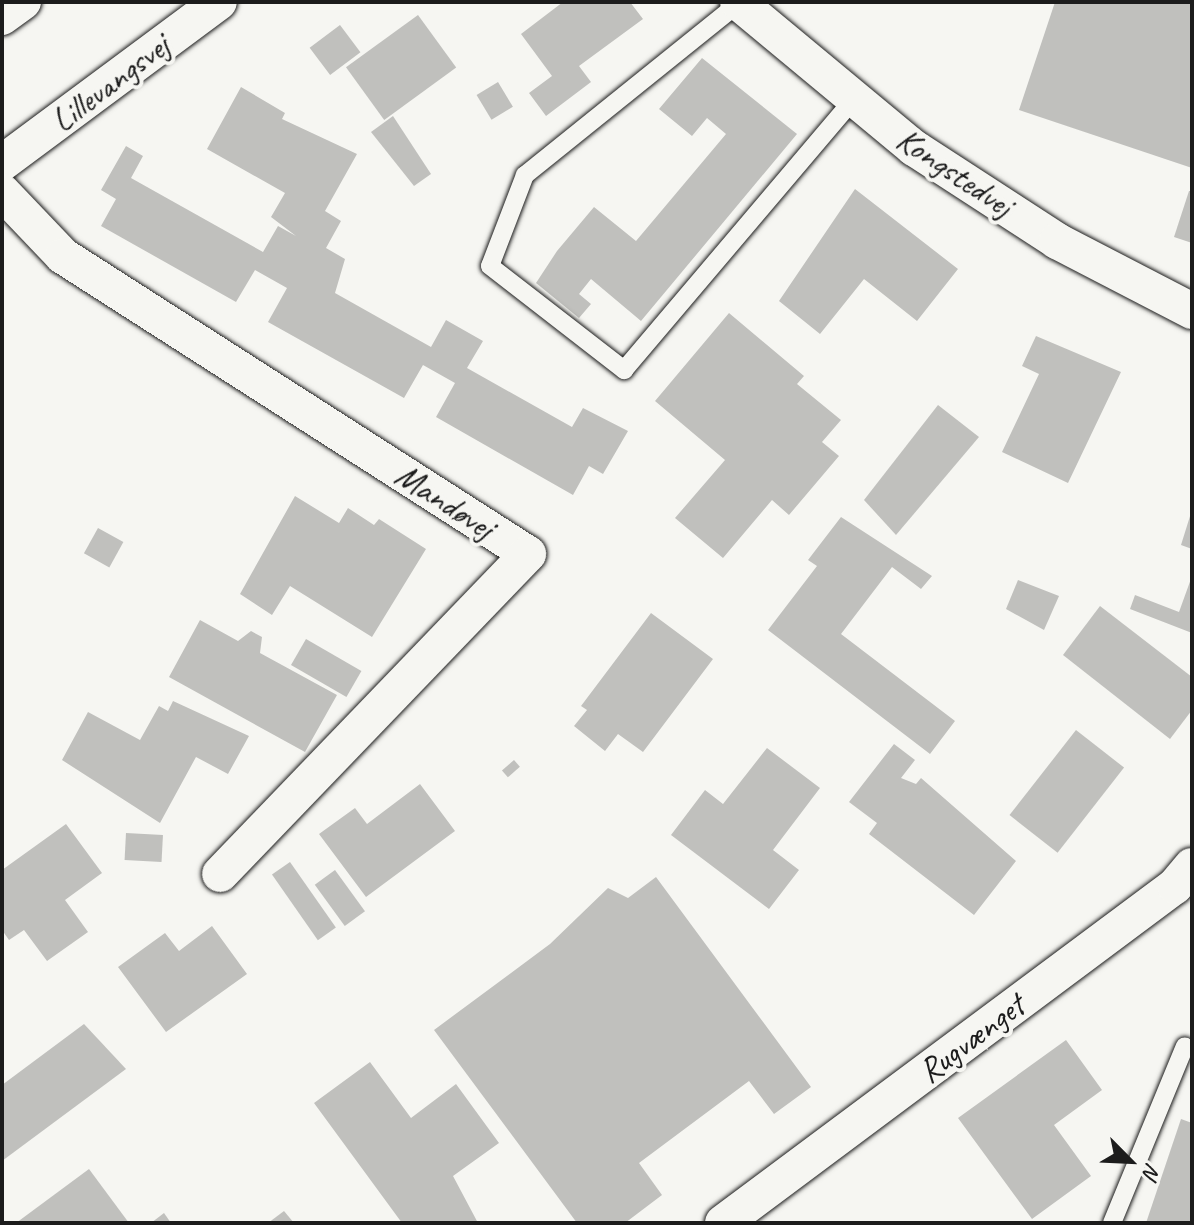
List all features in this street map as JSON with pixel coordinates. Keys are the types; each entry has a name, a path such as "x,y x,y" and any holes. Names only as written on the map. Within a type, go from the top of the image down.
{"street":[{"path":"2,17 23,2"},
{"name":"Lillevangsvej","path":"2,163 219,2"},
{"name":"Kongstedvej","path":"739,3 914,148 1057,241 1192,311"},
{"name":"Mandøvej","path":"2,192 63,256 528,554 220,874"},
{"name":"Rugvænget","path":"743,1217 1192,866"}],"lane":[{"path":"739,3 525,175 490,266 624,370 854,99"},
{"path":"1112,1223 1185,1046"}],"building":[{"path":"563,2 630,2 643,19 579,66 591,82 546,116 529,93 552,76 521,34"},
{"path":"1055,2 1192,2 1192,168 1019,110"},
{"path":"418,15 456,68 384,120 346,67"},
{"path":"340,25 360,52 330,75 310,48"},
{"path":"702,58 797,134 641,321 591,279 579,294 591,304 579,318 536,283 557,251 594,207 636,241 726,134 707,118 692,136 659,109"},
{"path":"498,82 513,107 492,120 477,95"},
{"path":"241,87 285,113 282,119 357,154 325,211 341,221 326,248 345,259 335,293 431,347 446,320 483,341 467,368 572,427 583,408 628,431 603,474 589,466 573,495 436,417 455,383 423,365 404,398 268,322 287,288 255,270 236,302 101,226 116,199 101,190 126,146 143,156 131,178 263,252 278,226 296,236 271,217 285,193 207,149"},
{"path":"393,116 431,174 414,186 371,132"},
{"path":"855,189 958,269 917,321 864,279 820,334 779,301"},
{"path":"1189,191 1192,191 1192,243 1174,237"},
{"path":"729,313 804,376 797,384 841,420 822,442 839,456 789,515 772,500 723,558 675,518 725,460 655,401"},
{"path":"1036,336 1121,372 1068,483 1002,452 1039,374 1022,366"},
{"path":"938,405 979,437 896,535 864,500"},
{"path":"295,496 339,523 348,508 374,525 379,519 426,549 372,637 290,586 272,615 240,594"},
{"path":"1192,513 1192,549 1181,545"},
{"path":"841,517 932,576 921,589 892,567 841,634 955,721 930,754 768,630 817,566 808,560"},
{"path":"98,528 123,542 109,567 84,553"},
{"path":"1192,576 1192,633 1130,609 1135,595 1179,612"},
{"path":"1018,580 1059,596 1044,630 1006,609"},
{"path":"1100,606 1192,677 1192,710 1170,739 1063,655"},
{"path":"651,613 713,659 643,752 618,734 605,751 574,726 587,710 581,706"},
{"path":"200,620 238,641 251,631 262,637 260,653 337,695 305,752 169,677"},
{"path":"306,639 361,671 346,697 291,665"},
{"path":"173,701 249,736 228,774 196,757 160,823 62,760 88,712 140,740 159,706 168,711"},
{"path":"1076,730 1124,768 1058,853 1010,815"},
{"path":"894,744 915,760 901,778 916,784 921,778 1016,861 974,915 869,834 877,823 849,802"},
{"path":"767,748 820,788 773,850 799,870 769,909 671,835 705,790 723,804"},
{"path":"514,760 520,767 508,777 502,770"},
{"path":"420,784 455,831 366,897 319,834 355,808 367,824"},
{"path":"66,824 102,873 65,900 88,932 47,961 24,930 9,940 2,930 2,870"},
{"path":"126,833 163,835 162,862 125,860"},
{"path":"290,862 336,928 318,940 272,875"},
{"path":"335,870 365,911 345,926 315,885"},
{"path":"656,877 811,1087 774,1114 749,1081 639,1163 662,1195 625,1223 577,1223 434,1030 550,944 608,888 628,898"},
{"path":"212,926 247,974 166,1032 118,967 165,933 179,951"},
{"path":"84,1024 126,1069 2,1161 2,1085"},
{"path":"1066,1040 1102,1090 1054,1125 1091,1176 1032,1219 958,1118"},
{"path":"370,1062 411,1118 456,1084 499,1143 453,1176 478,1223 402,1223 314,1103"},
{"path":"1181,1119 1192,1123 1192,1223 1146,1223"},
{"path":"89,1169 129,1223 16,1223"},
{"path":"284,1211 294,1223 268,1223"},
{"path":"164,1213 171,1223 151,1223"}]}
